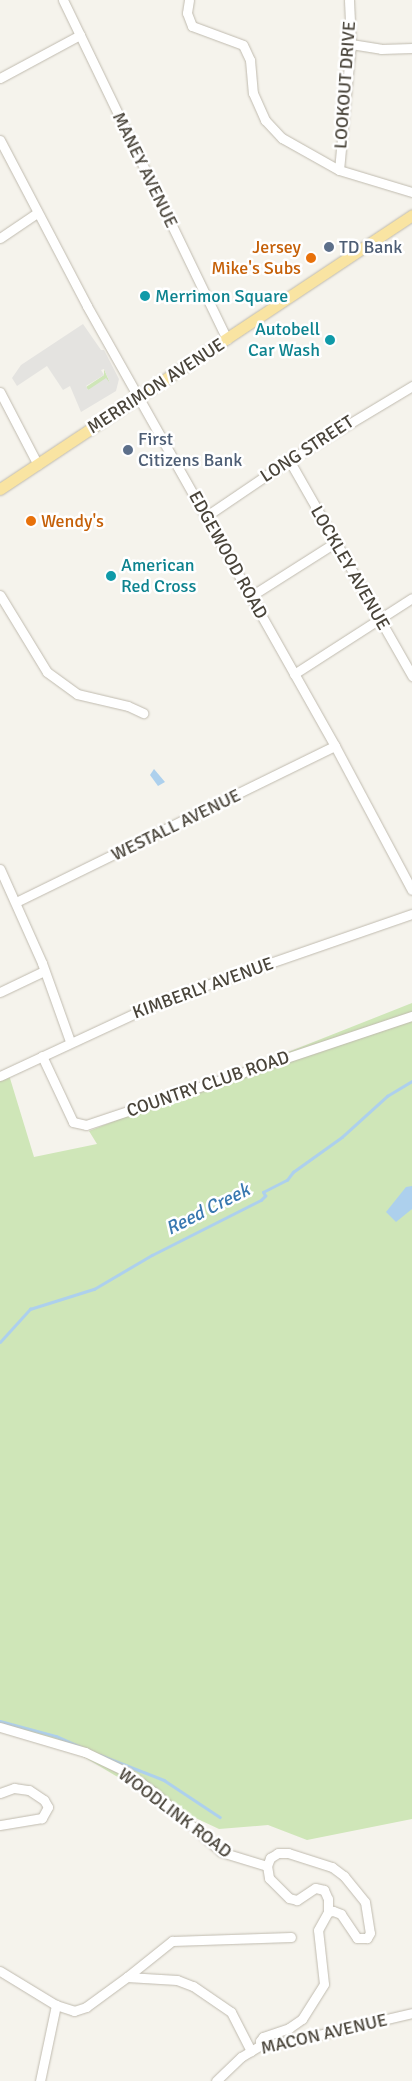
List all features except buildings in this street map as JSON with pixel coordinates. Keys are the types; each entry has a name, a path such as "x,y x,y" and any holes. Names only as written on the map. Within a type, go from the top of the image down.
{"main road":[{"name":"MERRIMON AVENUE","path":"0,489 412,215"}],"street":[{"name":"MANEY AVENUE","path":"63,0 227,339"},
{"path":"189,0 187,13 192,26 243,45 250,60 253,93 265,120 282,138 339,170 412,192"},
{"name":"LOOKOUT DRIVE","path":"339,170 350,44 349,0"},
{"path":"0,78 80,35"},
{"path":"350,44 381,49 412,48"},
{"name":"EDGEWOOD ROAD","path":"0,140 37,213 205,517 335,746 412,890"},
{"path":"0,238 37,213"},
{"name":"LONG STREET","path":"205,517 289,460 412,386"},
{"path":"0,392 38,464"},
{"name":"LOCKLEY AVENUE","path":"289,460 412,676"},
{"path":"251,596 336,542"},
{"path":"0,595 47,672 77,694 128,706 143,713"},
{"path":"294,674 380,621 412,598"},
{"name":"WESTALL AVENUE","path":"16,902 335,746"},
{"path":"0,869 16,902 70,1041"},
{"name":"KIMBERLY AVENUE","path":"0,1076 70,1041 166,999 412,914"},
{"path":"0,992 44,971"},
{"name":"COUNTRY CLUB ROAD","path":"42,1056 73,1122 86,1125 412,1016"},
{"name":"WOODLINK ROAD","path":"0,1727 78,1749 127,1772 222,1852 267,1866"},
{"path":"0,1793 14,1788 29,1790 44,1800 48,1807 42,1818 0,1825"},
{"path":"261,2045 260,2041 264,2037 289,2028 302,2019 324,1984 318,1930 328,1912 328,1899 324,1890 315,1888 297,1900 289,1898 269,1878 267,1866 270,1858 278,1853 332,1867 344,1876 365,1902 370,1933 367,1938 357,1938 342,1914 333,1910 328,1912"},
{"path":"0,1971 56,2005 74,2011 86,2007 172,1941 291,1937"},
{"path":"127,1977 177,1980 193,1986 231,2012 251,2051"},
{"path":"40,2081 56,2005"},
{"name":"MACON AVENUE","path":"216,2081 251,2051 261,2045 293,2042 412,2013"}],"green space":[{"path":"104,369 110,383 88,390 86,387 104,375"},
{"path":"412,1003 412,1819 307,1840 268,1825 219,1829 153,1798 79,1754 0,1723 0,1080 9,1075 34,1157 97,1144 89,1131"}],"shaded area":[{"path":"83,324 101,350 104,350 119,379 116,391 81,412 70,386 63,390 47,366 17,386 12,378 21,365","holes":["104,369 110,383 106,378 88,390 86,386 104,375 101,370"]}],"water":[{"path":"154,769 165,782 158,786 150,775"},
{"path":"412,1186 412,1209 396,1222 386,1212 406,1187"}],"waterway":[{"name":"Reed Creek","path":"0,1342 30,1309 94,1289 152,1255 261,1200 265,1196 263,1192 287,1180 293,1172 342,1137 387,1096 412,1081"},
{"path":"0,1721 56,1736 81,1747"},
{"path":"100,1755 164,1780 220,1817"}],"place":[{"name":"TD Bank","path":"329,247"},
{"name":"Jersey Mike's Subs","path":"311,258"},
{"name":"Merrimon Square","path":"145,296"},
{"name":"Autobell Car Wash","path":"330,340"},
{"name":"First Citizens Bank","path":"128,450"},
{"name":"Wendy's","path":"31,521"},
{"name":"American Red Cross","path":"111,576"}]}
